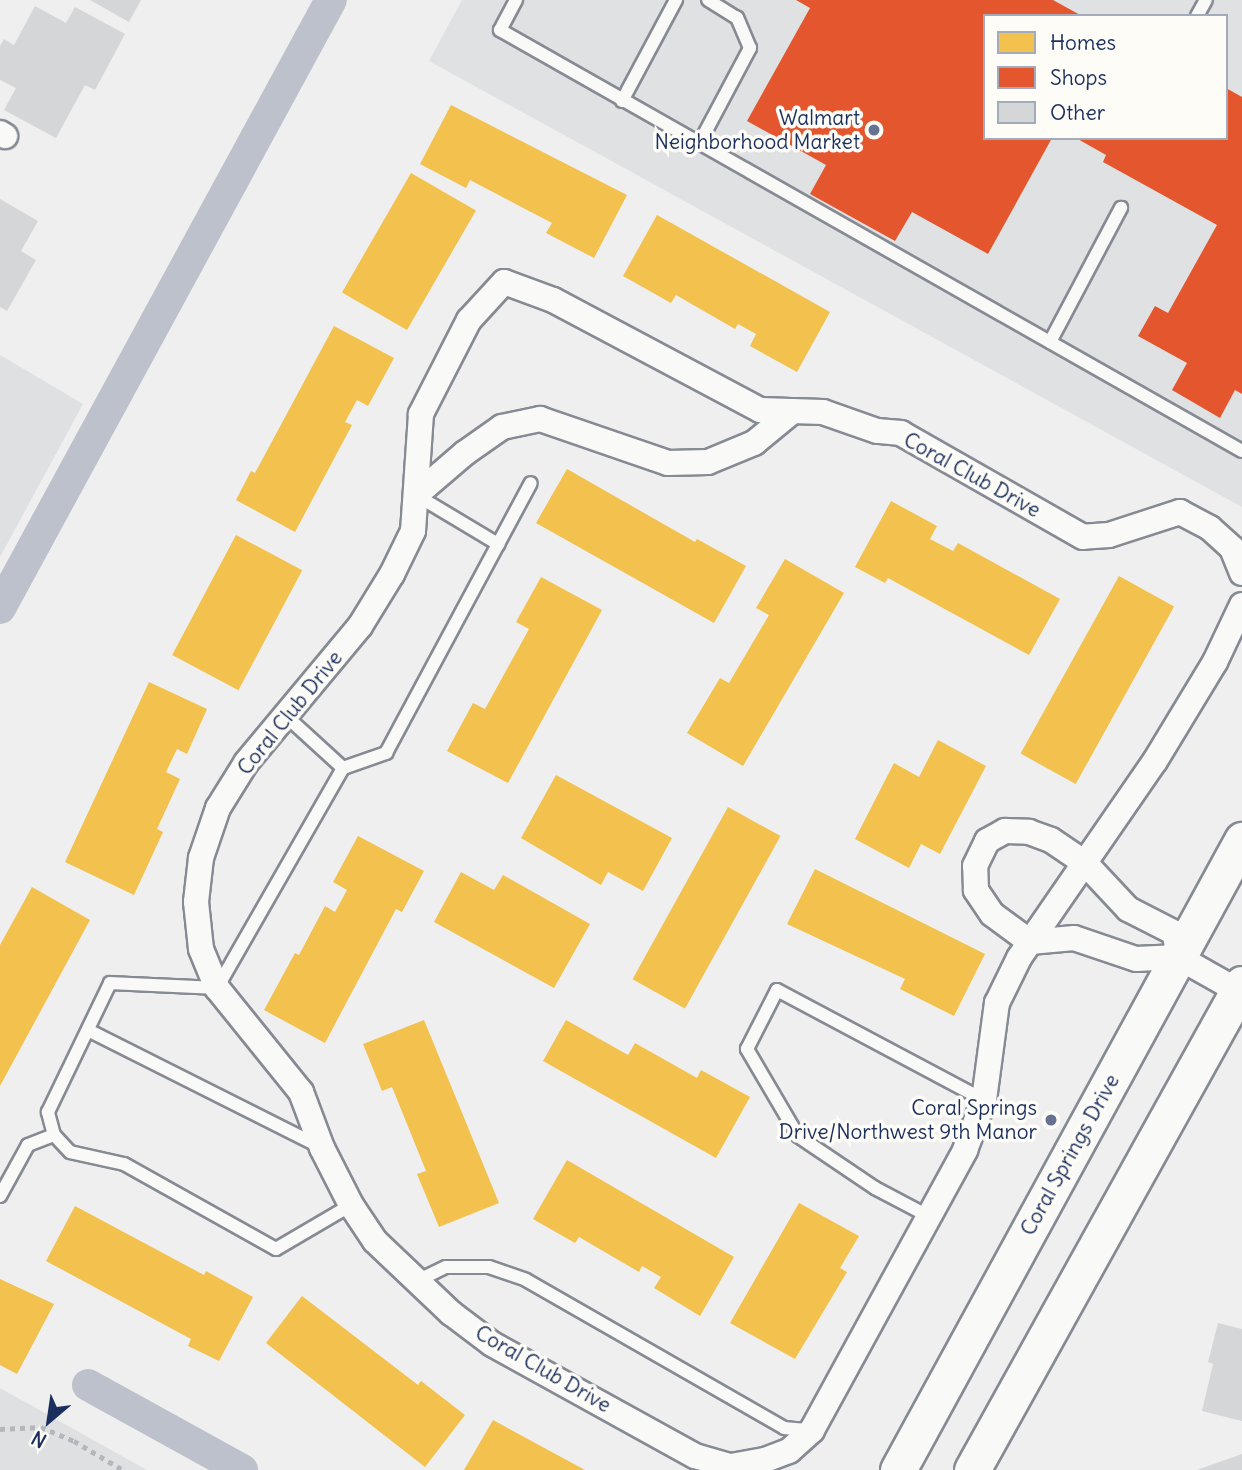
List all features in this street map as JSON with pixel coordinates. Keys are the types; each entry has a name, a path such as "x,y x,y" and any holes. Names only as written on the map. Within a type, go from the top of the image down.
{"main road":[{"name":"Coral Springs Drive","path":"898,1470 1242,840"},
{"path":"972,1470 1241,990"}],"street":[{"name":"Coral Club Drive","path":"1242,573 1232,548 1210,528 1180,512 1109,535 1083,537 901,433 877,431 823,412 760,410 553,300 504,282 469,320 421,414 413,531 392,574 360,626 246,763 218,808 201,858 196,902 201,949 217,988 301,1092 322,1148 351,1205 375,1241 452,1313 492,1344 695,1456 732,1466 765,1460 789,1451 812,1430 965,1150 984,1100 997,1003 1030,942 1155,761 1215,663 1242,605"},
{"path":"416,495 465,453 502,427 540,419 668,463 708,462 754,443 793,411"},
{"path":"1178,957 1175,933 1128,909 1086,863 1051,839 1029,832 1005,831 987,841 975,866 976,890 992,914 1030,942 1074,938 1136,959 1178,957 1241,990"}],"lane":[{"path":"516,0 500,30 1242,451"},
{"path":"622,101 676,0"},
{"path":"699,144 750,48 737,18 708,0"},
{"path":"1050,342 1121,208"},
{"path":"351,1205 276,1249 124,1164 70,1152 54,1135 48,1112 110,983 217,988 343,768 386,753 531,483"},
{"path":"416,495 498,544"},
{"path":"286,716 343,768"},
{"path":"930,1217 875,1188 798,1136 747,1049 777,990 984,1100"},
{"path":"88,1030 322,1148"},
{"path":"0,1196 28,1145 54,1135"},
{"path":"417,1281 446,1267 489,1267 526,1280 784,1427 812,1430"}],"path":[{"path":"0,1429 41,1427 74,1441 123,1470"}],"shaded area":[{"path":"462,0 1242,0 1242,507 429,61"},
{"path":"0,355 83,404 0,557"},
{"path":"0,1388 147,1470 0,1470"}],"building: Homes":[{"path":"451,105 627,195 594,258 546,233 552,223 470,180 466,188 420,164"},
{"path":"411,173 476,211 407,330 342,293"},
{"path":"657,215 830,312 797,372 750,346 756,334 738,324 735,329 676,295 671,303 623,276"},
{"path":"334,326 394,358 368,406 357,400 345,422 352,425 295,532 236,500 251,471 255,473"},
{"path":"567,469 695,542 697,539 746,566 714,623 536,523"},
{"path":"891,501 937,526 930,539 953,551 958,543 1060,599 1029,655 888,578 885,583 855,567"},
{"path":"236,535 302,570 238,690 172,655"},
{"path":"785,559 844,593 743,766 687,733 720,678 729,683 769,615 756,608"},
{"path":"1119,576 1174,607 1076,784 1021,754"},
{"path":"541,577 602,610 508,783 447,751 473,703 485,709 529,629 516,622"},
{"path":"149,682 207,709 187,754 177,749 166,772 180,779 157,829 163,832 134,895 65,862"},
{"path":"938,740 986,766 940,854 921,844 909,868 855,839 894,763 919,777"},
{"path":"556,775 672,838 643,891 608,872 601,885 521,838"},
{"path":"728,807 780,836 685,1008 632,979"},
{"path":"358,836 424,871 402,912 396,909 325,1043 264,1010 295,953 299,955 325,906 335,912 347,890 333,882"},
{"path":"815,869 985,954 954,1016 900,989 905,979 787,924"},
{"path":"461,872 494,890 503,875 590,924 554,988 434,922"},
{"path":"32,887 90,920 0,1086 0,945"},
{"path":"424,1020 499,1203 439,1227 417,1174 426,1171 392,1087 382,1091 363,1044"},
{"path":"566,1020 628,1055 635,1043 697,1078 701,1070 750,1097 716,1158 543,1061"},
{"path":"567,1160 734,1257 700,1316 654,1288 661,1277 642,1266 639,1272 579,1237 575,1243 533,1219"},
{"path":"799,1203 859,1236 840,1268 847,1272 795,1359 730,1323"},
{"path":"75,1206 204,1275 206,1271 253,1297 219,1361 188,1346 191,1339 46,1261"},
{"path":"0,1279 54,1304 17,1374 0,1365"},
{"path":"302,1296 418,1385 421,1381 465,1415 425,1467 266,1343"},
{"path":"493,1420 585,1470 464,1470"}],"building: Shops":[{"name":"Walmart Neighborhood Market","path":"796,0 1053,0 1078,14 983,14 983,140 1051,140 988,254 912,212 895,241 810,194 826,165 747,121 810,8"},
{"path":"1228,89 1242,97 1242,394 1235,390 1220,418 1172,390 1187,363 1138,336 1155,306 1168,313 1217,225 1103,162 1106,155 1080,140 1228,140"}],"building: Other":[{"path":"90,0 141,0 129,22"},
{"path":"35,6 66,23 75,7 125,34 95,90 85,85 56,138 4,110 16,88 0,80 0,46 4,39 14,45"},
{"path":"0,199 38,221 21,251 36,260 7,311 0,307"},
{"path":"1218,1323 1242,1329 1242,1421 1202,1411 1213,1364 1208,1362"},
{"path":"1242,1454 1242,1470 1197,1470"}],"waterway":[{"path":"0,608 331,0"},
{"path":"88,1385 242,1470"}],"place":[{"name":"Walmart Neighborhood Market","path":"874,130"},
{"name":"Coral Springs Drive/Northwest 9th Manor","path":"1051,1120"}]}
